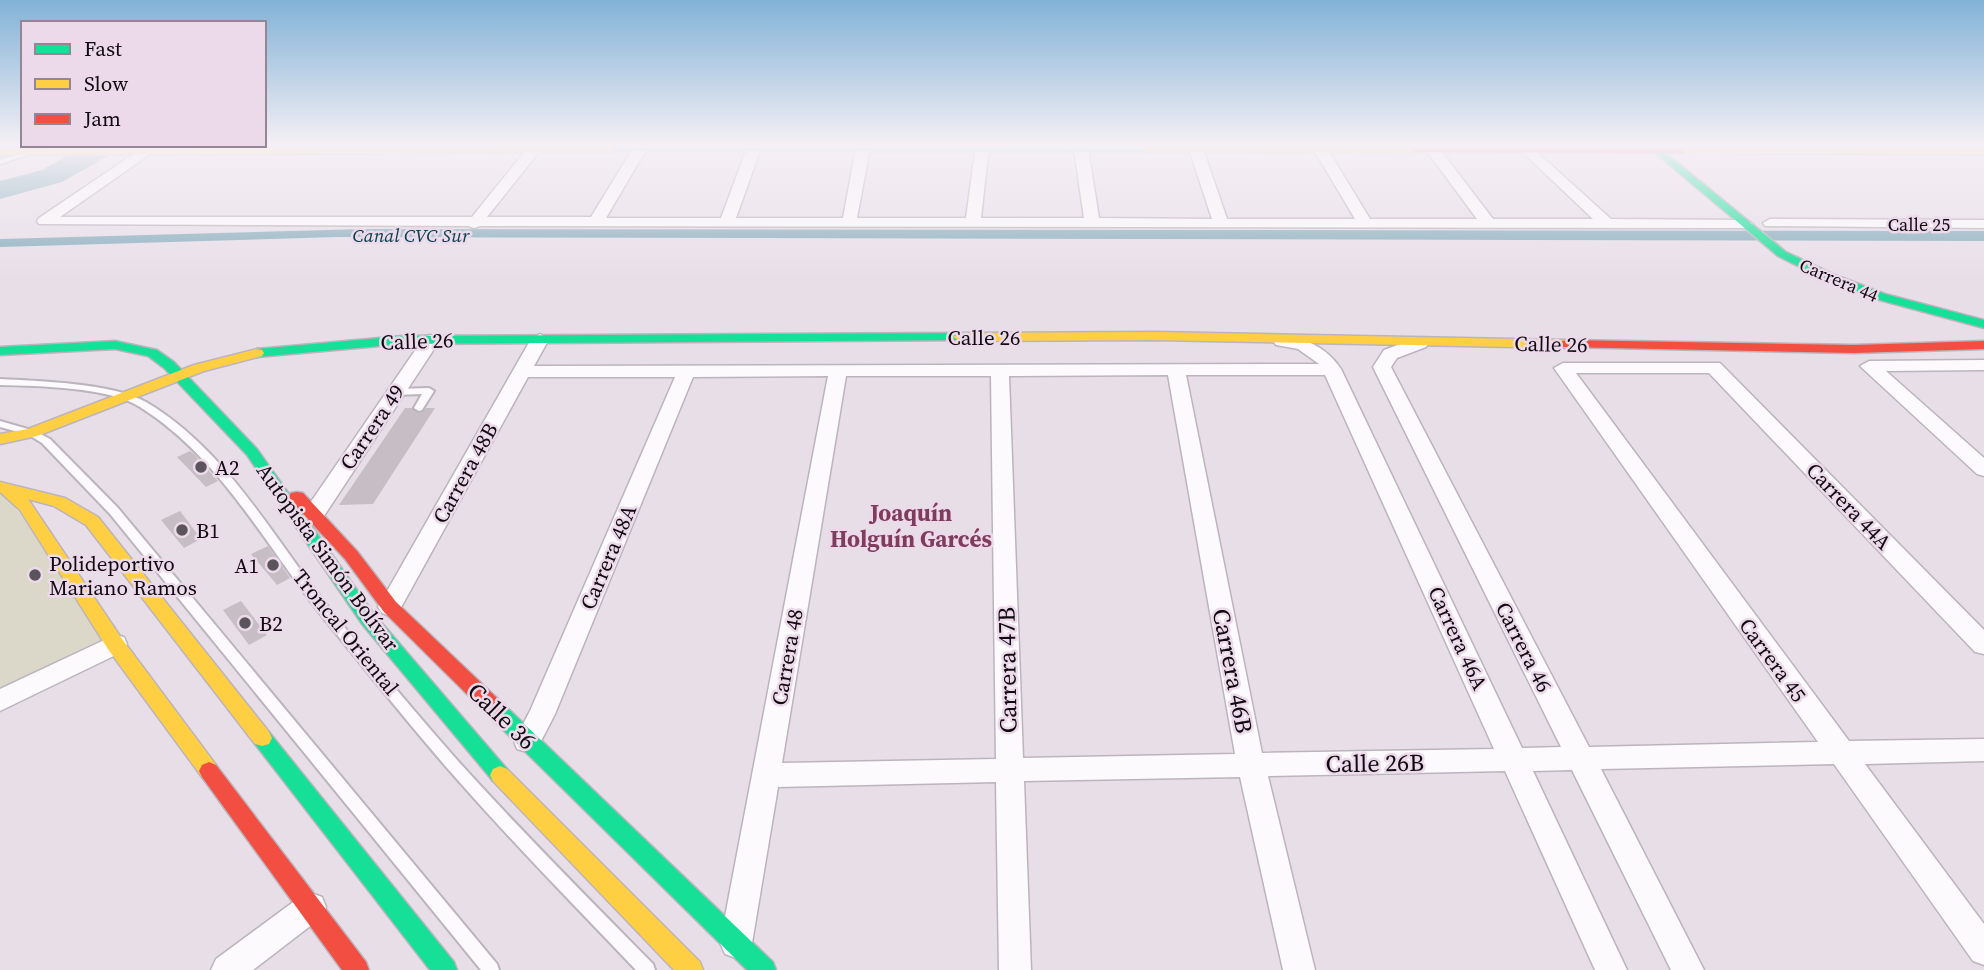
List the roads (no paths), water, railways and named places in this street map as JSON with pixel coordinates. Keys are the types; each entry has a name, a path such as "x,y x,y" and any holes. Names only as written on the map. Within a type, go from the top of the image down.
{"main road":[{"name":"Carrera 44","path":"1710,190 1782,254 1832,280 1899,304 1984,324"},
{"name":"Carrera 44","path":"1724,190 1810,254 1862,284 1939,315"},
{"name":"Calle 26","path":"0,439 32,433 179,376 247,354 298,348 431,340 1155,336 1854,349 1984,345"},
{"name":"Autopista Simón Bolívar","path":"0,351 115,345 135,348 160,358 252,452 368,619 475,747 691,970"},
{"path":"127,398 150,377 160,358"},
{"name":"Calle 36","path":"252,452 351,555 390,607 764,970"},
{"path":"3,488 26,506 116,644 357,970"},
{"path":"3,488 59,502 92,522 445,970"}],"street":[{"path":"87,190 44,221 1606,223 1748,226"},
{"path":"474,223 501,190"},
{"path":"595,223 615,190"},
{"path":"726,223 738,190"},
{"path":"849,223 853,190"},
{"path":"973,223 977,190"},
{"path":"1088,190 1092,223"},
{"path":"1210,190 1221,223"},
{"path":"1345,190 1365,223"},
{"path":"1463,190 1488,223"},
{"path":"1571,190 1606,223"},
{"name":"Calle 25","path":"1773,226 1984,224"},
{"name":"Carrera 48B","path":"390,607 540,339"},
{"name":"Carrera 49","path":"314,514 431,340"},
{"name":"Carrera 46A","path":"1273,340 1293,342 1311,348 1325,358 1332,369 1611,970"},
{"name":"Carrera 46","path":"1420,343 1391,355 1382,367 1688,970"},
{"path":"1984,365 1869,366 1984,469"},
{"name":"Calle 26","path":"1563,368 1714,367"},
{"name":"Carrera 44A","path":"1714,367 1984,645"},
{"name":"Carrera 45","path":"1563,368 1984,950"},
{"name":"Carrera 46B","path":"1176,369 1251,765 1299,970"},
{"name":"Calle 26","path":"522,372 1332,369"},
{"name":"Carrera 47B","path":"1000,370 1015,970"},
{"name":"Carrera 48","path":"736,943 838,371"},
{"name":"Carrera 48A","path":"527,741 542,714 686,372"},
{"path":"0,701 116,644"},
{"name":"Calle 26B","path":"766,775 1984,750"},
{"path":"226,970 311,907"}],"lane":[{"name":"Troncal Oriental","path":"0,382 64,387 127,398 140,402 188,438 228,477 324,610 471,785 647,970"},
{"path":"396,392 429,391 419,408"},
{"path":"0,424 32,433 46,441 114,511 491,970"}],"water":[{"name":"Canal CVC Sur","path":"364,229 1984,231 1984,241 337,237 0,247 0,239"}],"place":[{"name":"A2","path":"201,467"},
{"name":"B1","path":"182,530"},
{"name":"A1","path":"273,565"},
{"name":"Polideportivo Mariano Ramos","path":"35,575"},
{"name":"B2","path":"245,623"}],"district":[{"name":"Joaquín Holguín Garcés","path":"911,526"}]}
